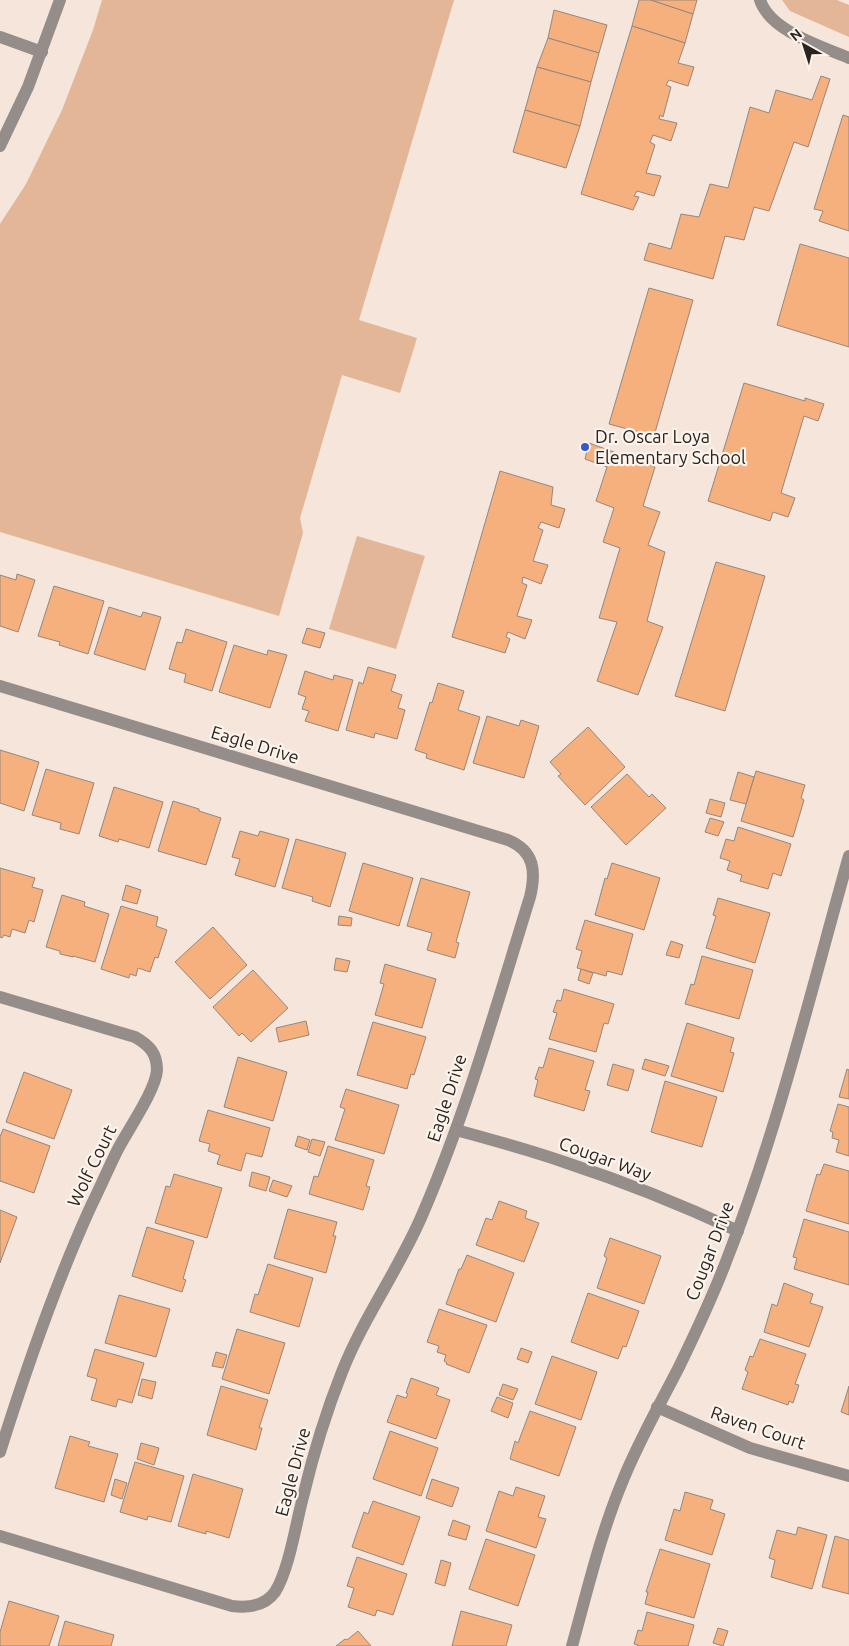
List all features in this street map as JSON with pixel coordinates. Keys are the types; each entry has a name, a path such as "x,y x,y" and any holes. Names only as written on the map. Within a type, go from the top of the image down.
{"street":[{"path":"0,146 19,108 42,52 60,0"},
{"path":"760,0 766,13 777,24 849,58"},
{"path":"0,37 42,52"},
{"name":"Eagle Drive","path":"0,686 499,837 521,847 530,861 534,874 456,1130 422,1216 358,1335 342,1372 306,1484 285,1572 274,1593 266,1601 245,1608 232,1606 0,1536"},
{"name":"Cougar Drive","path":"572,1646 621,1485 657,1407 700,1324 738,1231 782,1092 849,856"},
{"name":"Wolf Court","path":"0,997 135,1037 146,1043 152,1050 156,1060 157,1071 148,1094 95,1199 68,1262 17,1398 0,1452"},
{"name":"Cougar Way","path":"456,1130 565,1162 605,1176 738,1231"},
{"name":"Raven Court","path":"657,1407 750,1448 849,1476"}],"shaded area":[{"path":"102,0 454,0 359,320 417,338 400,393 342,375 300,518 303,533 279,616 0,532 0,224 26,184 62,110 93,30"},
{"path":"782,0 837,0 849,5 849,37 790,11"},
{"path":"357,536 425,556 396,649 329,629"}],"building":[{"path":"639,0 651,0 693,14 685,43 632,26"},
{"path":"651,0 697,0 693,14"},
{"path":"554,10 607,25 599,53 548,38"},
{"path":"632,26 685,43 678,63 694,67 688,86 669,80 666,85 671,87 663,117 660,115 659,119 677,123 671,141 653,135 650,142 655,145 646,173 661,176 654,196 637,191 634,196 639,197 633,210 581,194"},
{"path":"548,38 599,53 591,82 537,67"},
{"path":"537,67 591,82 580,126 525,110"},
{"path":"821,76 830,79 808,147 794,142 769,211 754,207 744,240 725,236 713,279 644,260 649,243 671,249 681,214 699,217 710,184 728,188 750,107 769,113 776,90 812,100"},
{"path":"525,110 580,126 566,168 513,152"},
{"path":"843,115 849,117 849,231 819,221 823,211 814,209"},
{"path":"800,244 849,258 849,347 777,325"},
{"path":"649,288 693,300 654,436 609,424"},
{"path":"744,383 805,401 805,398 824,404 818,421 804,416 781,493 795,498 788,517 773,512 770,521 708,501"},
{"path":"589,443 655,467 643,506 660,512 648,545 665,552 647,621 663,627 638,695 597,681 617,622 599,618 620,548 603,542 614,508 596,501 607,467 585,459"},
{"path":"500,471 553,487 551,505 565,509 559,528 541,522 538,528 543,530 533,561 548,565 541,584 523,577 522,583 527,585 517,616 532,620 525,639 508,632 506,637 510,639 505,653 452,637"},
{"path":"716,562 765,576 725,711 675,696"},
{"path":"17,574 35,580 18,632 0,626 0,575 16,580"},
{"path":"54,586 104,601 88,654 59,645 60,642 38,636"},
{"path":"109,607 141,617 143,612 161,617 145,670 94,654"},
{"path":"307,628 325,633 320,648 302,643"},
{"path":"186,629 227,642 212,691 184,682 186,674 169,669 177,642 182,643"},
{"path":"234,645 267,655 268,650 287,655 270,708 219,692"},
{"path":"368,667 396,675 391,691 402,695 398,708 405,710 397,739 375,733 374,738 346,730 359,682 363,684"},
{"path":"305,671 333,680 334,675 353,680 338,731 305,721 309,711 302,709 306,697 298,694"},
{"path":"438,683 464,691 458,710 480,717 464,770 426,758 427,754 415,750"},
{"path":"487,716 519,726 521,720 539,726 524,778 473,763"},
{"path":"588,727 625,767 585,805 558,776 561,774 550,762"},
{"path":"0,750 39,762 24,811 0,803"},
{"path":"46,769 94,783 79,834 60,829 61,823 32,815"},
{"path":"756,771 805,785 801,798 804,800 793,837 741,821"},
{"path":"738,772 754,777 746,804 730,800"},
{"path":"627,774 649,797 652,794 666,808 626,845 591,807"},
{"path":"114,787 163,802 149,848 119,839 118,842 99,836"},
{"path":"710,799 725,803 721,817 706,813"},
{"path":"173,801 221,818 206,865 158,851"},
{"path":"710,818 724,822 718,836 705,832"},
{"path":"738,827 791,844 781,876 773,873 768,889 740,881 742,875 727,870 730,861 720,858 726,839 734,841"},
{"path":"240,831 258,836 260,831 289,839 275,887 235,875 240,859 232,857"},
{"path":"296,839 346,853 330,907 312,901 313,897 282,888"},
{"path":"363,863 413,878 399,926 349,911"},
{"path":"612,863 660,878 644,930 595,915 605,878 607,879"},
{"path":"0,868 35,878 32,887 43,890 34,922 29,920 25,933 12,929 10,937 4,935 2,938 0,937"},
{"path":"421,878 470,892 456,942 459,943 455,958 427,950 432,933 407,926"},
{"path":"126,885 141,890 137,904 122,900"},
{"path":"62,895 85,902 84,906 109,914 95,962 60,954 60,951 46,947"},
{"path":"718,898 770,913 755,963 706,948 716,916 713,915"},
{"path":"121,906 158,917 156,926 167,930 158,958 155,957 150,972 138,968 136,976 130,974 129,978 101,969"},
{"path":"339,916 352,918 351,926 338,925"},
{"path":"585,920 633,934 622,975 607,971 606,976 577,968 582,951 576,949"},
{"path":"213,927 247,965 210,999 175,962"},
{"path":"671,941 683,945 679,958 666,955"},
{"path":"702,956 753,970 739,1019 685,1004 691,984 694,985"},
{"path":"336,958 350,961 347,972 334,970"},
{"path":"385,964 436,979 422,1028 375,1015 384,984 380,983"},
{"path":"581,969 593,973 589,984 578,980"},
{"path":"253,970 288,1008 251,1042 242,1033 239,1036 213,1007"},
{"path":"564,989 614,1004 608,1024 604,1023 596,1052 549,1039 557,1013 553,1012 557,1000 561,1001"},
{"path":"306,1021 309,1035 279,1042 276,1028"},
{"path":"373,1022 426,1037 414,1075 411,1074 407,1089 357,1075"},
{"path":"687,1023 734,1038 730,1052 734,1053 723,1092 671,1076"},
{"path":"549,1048 594,1061 585,1090 590,1091 584,1111 534,1096 538,1080 535,1079 539,1067 543,1068"},
{"path":"238,1057 287,1072 273,1121 224,1107"},
{"path":"645,1059 669,1066 665,1076 642,1069"},
{"path":"613,1064 634,1070 628,1091 607,1085"},
{"path":"847,1069 849,1070 849,1099 839,1097"},
{"path":"24,1072 72,1090 54,1139 6,1122"},
{"path":"665,1081 717,1097 702,1147 651,1132"},
{"path":"346,1089 399,1105 384,1154 335,1140 345,1109 340,1107"},
{"path":"838,1104 849,1107 849,1156 836,1152 839,1140 832,1138 833,1132 830,1131"},
{"path":"208,1110 270,1128 262,1157 246,1153 241,1171 217,1164 220,1155 208,1151 210,1144 199,1141"},
{"path":"3,1129 50,1146 34,1193 0,1181 0,1137"},
{"path":"298,1136 310,1140 307,1150 295,1146"},
{"path":"312,1139 325,1142 320,1156 308,1152"},
{"path":"328,1146 374,1160 366,1186 370,1187 363,1210 309,1194 314,1176 318,1177"},
{"path":"824,1164 849,1171 849,1224 806,1211 817,1174 820,1175"},
{"path":"252,1172 270,1177 266,1191 249,1186"},
{"path":"174,1174 222,1188 207,1238 155,1223 166,1186 170,1187"},
{"path":"273,1180 292,1186 287,1197 269,1191"},
{"path":"499,1201 527,1211 525,1218 539,1223 524,1262 476,1245 486,1218 492,1220"},
{"path":"288,1209 337,1222 333,1236 336,1236 326,1273 274,1258"},
{"path":"0,1210 17,1217 0,1263"},
{"path":"804,1219 849,1232 849,1285 794,1269 797,1258 793,1257"},
{"path":"147,1227 194,1241 183,1279 186,1280 182,1292 132,1276"},
{"path":"610,1238 661,1256 644,1304 597,1288 607,1258 604,1256"},
{"path":"467,1255 514,1273 496,1322 446,1304 459,1269 461,1269"},
{"path":"268,1264 313,1278 299,1327 250,1312 255,1294 258,1295"},
{"path":"784,1283 813,1294 810,1303 823,1307 809,1347 764,1332 772,1304 777,1306"},
{"path":"588,1293 639,1311 626,1347 623,1346 618,1359 571,1342"},
{"path":"119,1295 170,1309 156,1357 105,1343"},
{"path":"439,1309 487,1325 469,1373 446,1364 444,1361 446,1355 437,1352 439,1346 427,1342"},
{"path":"237,1329 285,1343 269,1394 222,1379"},
{"path":"760,1339 806,1354 795,1384 799,1385 793,1403 789,1401 788,1405 742,1389 748,1372 745,1370 750,1356 753,1357"},
{"path":"521,1348 532,1352 528,1363 517,1359"},
{"path":"95,1349 144,1363 132,1403 118,1399 116,1407 91,1400 97,1379 87,1376"},
{"path":"216,1352 227,1355 223,1368 212,1366"},
{"path":"552,1356 597,1372 581,1420 535,1404"},
{"path":"411,1378 439,1388 436,1395 450,1400 436,1439 387,1422 397,1395 406,1398"},
{"path":"142,1379 156,1382 152,1399 138,1395"},
{"path":"503,1384 518,1389 513,1400 499,1395"},
{"path":"221,1386 268,1400 259,1428 262,1428 256,1450 207,1435"},
{"path":"849,1386 849,1415 841,1412"},
{"path":"497,1397 513,1403 508,1418 491,1411"},
{"path":"530,1411 576,1427 559,1476 510,1459 515,1441 518,1443"},
{"path":"390,1431 438,1448 421,1496 373,1479"},
{"path":"70,1436 90,1442 88,1446 118,1454 104,1502 55,1488"},
{"path":"141,1443 159,1448 154,1465 137,1459"},
{"path":"135,1462 184,1476 171,1522 148,1516 147,1520 120,1512"},
{"path":"193,1474 243,1489 229,1538 206,1531 206,1534 178,1526"},
{"path":"115,1479 127,1483 122,1499 111,1495"},
{"path":"432,1479 459,1488 452,1507 426,1498"},
{"path":"516,1487 545,1496 538,1517 546,1519 536,1548 486,1531 499,1491 513,1496"},
{"path":"685,1492 713,1500 710,1509 725,1514 712,1555 665,1540 674,1509 680,1511"},
{"path":"373,1501 420,1517 403,1565 352,1547 364,1512 368,1514"},
{"path":"453,1520 470,1526 466,1540 448,1535"},
{"path":"798,1527 827,1535 812,1589 771,1577 775,1560 769,1558 777,1530 796,1535"},
{"path":"835,1536 849,1540 849,1594 822,1587"},
{"path":"486,1539 535,1555 518,1606 469,1589"},
{"path":"660,1549 710,1564 694,1618 645,1604 648,1592 646,1592"},
{"path":"357,1557 407,1574 393,1615 377,1610 375,1616 348,1607 354,1588 347,1586"},
{"path":"441,1560 451,1563 445,1586 435,1583"},
{"path":"9,1601 59,1616 49,1646 0,1646 0,1632"},
{"path":"461,1611 512,1625 506,1646 452,1646"},
{"path":"647,1612 694,1625 688,1646 637,1646 634,1644 638,1630 642,1631"},
{"path":"65,1621 114,1635 111,1646 58,1646"},
{"path":"718,1628 728,1631 723,1646 713,1643"},
{"path":"358,1631 371,1646 336,1646 345,1639 347,1640"}],"place":[{"name":"Dr. Oscar Loya Elementary School","path":"585,447"}]}
